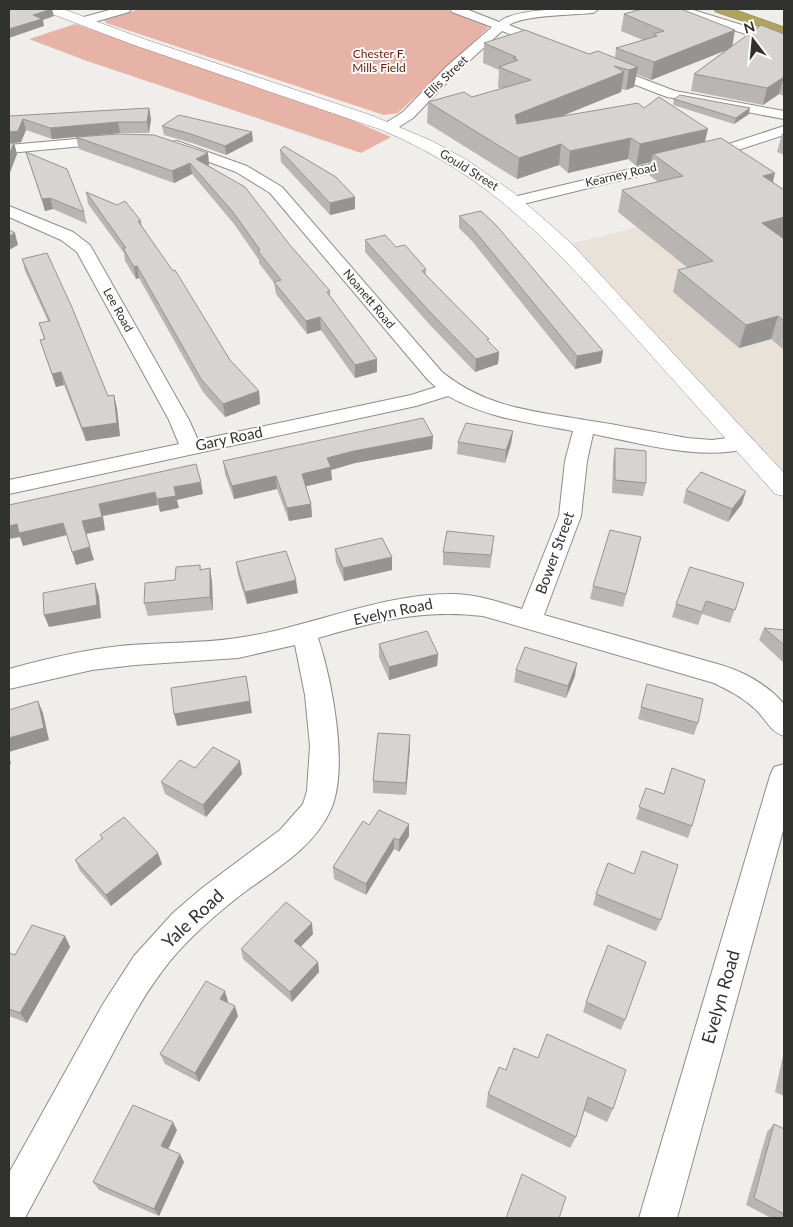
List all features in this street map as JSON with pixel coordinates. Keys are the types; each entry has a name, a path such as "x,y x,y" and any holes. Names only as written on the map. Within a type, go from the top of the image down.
{"highway":[{"path":"721,9 784,31"},
{"path":"741,9 784,22"}],"main road":[{"name":"Gould Street","path":"52,9 150,46 390,126 452,158 515,201 575,258 784,488"}],"street":[{"path":"84,21 125,9"},
{"path":"456,9 562,51"},
{"name":"Ellis Street","path":"390,126 408,115 451,70 500,26 519,12 593,9"},
{"path":"679,9 784,42"},
{"path":"588,61 672,94 784,115"},
{"name":"Kearney Road","path":"515,201 703,157 784,130"},
{"path":"9,150 125,139"},
{"name":"Noanett Road","path":"157,140 179,146 246,171 276,190 421,360 449,389 466,398 493,408 701,446 723,446 743,442"},
{"name":"Lee Road","path":"9,211 67,236 84,249 179,420 191,448"},
{"name":"Gary Road","path":"9,487 416,400 449,389"},
{"name":"Bower Street","path":"530,620 570,516 577,452 585,426"},
{"name":"Evelyn Road","path":"9,679 100,658 230,649 304,633 398,608 433,603 470,604 722,674 756,695 775,712 784,725"},
{"name":"Yale Road","path":"9,1210 113,1018 140,976 169,938 210,900 291,839 301,830 318,806 322,791 324,761 316,672 304,633"},
{"name":"Evelyn Road","path":"658,1218 784,776"}],"shaded area":[{"path":"784,191 784,476 570,244"}],"green space":[{"name":"Chester F. Mills Field","path":"140,9 445,9 486,25 488,28 398,113 384,115 106,23 104,20"},
{"path":"75,24 340,115 391,137 361,153 84,60 29,39"}],"building":[{"path":"9,9 52,9 33,15 42,19 9,29"},
{"path":"642,9 681,9 735,30 654,62 616,48 657,36 653,34 664,31 624,14"},
{"path":"761,25 784,34 784,77 767,88 694,74"},
{"path":"525,30 589,54 598,51 638,67 629,70 614,66 624,72 515,115 517,124 638,103 644,108 659,97 708,129 640,144 631,138 570,151 561,144 519,158 428,102 464,92 472,97 531,80 499,67 518,60 513,58 516,57 484,43"},
{"path":"680,95 750,108 736,118 674,99"},
{"path":"149,108 147,122 118,122 50,128 23,119 18,131 9,132 9,116"},
{"path":"179,115 252,132 225,146 162,126"},
{"path":"118,134 154,135 208,153 196,159 245,187 289,244 330,291 327,292 377,359 355,365 320,317 306,321 274,282 281,280 258,251 260,250 233,212 190,163 172,171 76,137"},
{"path":"721,138 775,173 763,176 784,190 784,217 762,223 784,239 784,321 778,316 746,325 678,270 713,261 622,190 683,176 653,154"},
{"path":"9,143 14,143 9,155"},
{"path":"284,146 336,177 355,197 330,203 280,150"},
{"path":"26,152 67,169 84,212 50,198 42,199"},
{"path":"86,192 117,205 125,201 141,221 138,221 173,271 175,270 230,360 259,391 223,404 201,379 137,266 134,267 123,248 126,248"},
{"path":"481,211 496,225 603,351 577,356 473,229 459,216"},
{"path":"9,230 15,233 9,236"},
{"path":"385,235 396,247 405,245 426,269 422,271 489,339 487,340 499,352 476,359 430,312 365,240"},
{"path":"47,253 71,305 108,396 114,395 117,423 82,428 61,372 52,374 40,340 45,339 39,323 50,321 22,259"},
{"path":"423,418 433,436 327,458 331,467 302,474 311,504 287,508 276,476 232,486 223,461"},
{"path":"466,423 513,431 506,450 458,442"},
{"path":"615,448 646,451 646,483 615,480"},
{"path":"196,464 201,482 174,487 176,496 157,499 155,492 99,504 102,517 82,521 90,547 72,552 63,523 19,533 17,524 9,526 9,505"},
{"path":"701,472 746,491 732,509 686,490"},
{"path":"610,530 641,537 626,594 593,586"},
{"path":"447,531 494,536 491,555 443,552"},
{"path":"382,538 392,557 343,568 335,549"},
{"path":"286,551 296,580 245,592 236,562"},
{"path":"200,565 200,570 210,568 210,597 144,603 145,583 175,580 176,567"},
{"path":"690,567 744,583 735,610 706,601 702,612 676,604"},
{"path":"95,583 97,605 44,615 43,593"},
{"path":"764,628 784,630 784,645"},
{"path":"427,631 438,654 389,667 379,644"},
{"path":"525,647 577,663 568,686 516,670"},
{"path":"246,676 250,701 174,714 171,688"},
{"path":"647,684 703,699 698,723 641,707"},
{"path":"38,701 44,728 9,738 9,710"},
{"path":"378,733 410,735 406,783 373,781"},
{"path":"213,747 240,761 203,805 161,782 180,760 195,768"},
{"path":"672,768 705,780 692,826 639,807 646,788 664,794"},
{"path":"379,810 409,824 399,840 394,838 366,884 333,867 363,821 369,825"},
{"path":"124,817 158,853 106,895 75,860 103,838 100,835"},
{"path":"642,851 678,865 661,920 596,894 608,863 634,874"},
{"path":"286,902 312,923 294,941 318,962 290,992 241,949"},
{"path":"32,925 65,936 20,1013 9,1009 9,953 15,955"},
{"path":"608,945 646,962 625,1020 586,1002"},
{"path":"206,981 225,991 220,999 235,1006 195,1073 160,1054"},
{"path":"547,1034 626,1070 613,1109 588,1097 576,1137 488,1094 499,1067 506,1070 514,1048 538,1058"},
{"path":"133,1105 173,1122 161,1146 180,1154 154,1209 93,1182"},
{"path":"774,1124 784,1129 784,1214 754,1198"},
{"path":"522,1174 566,1197 559,1218 506,1218"}]}
